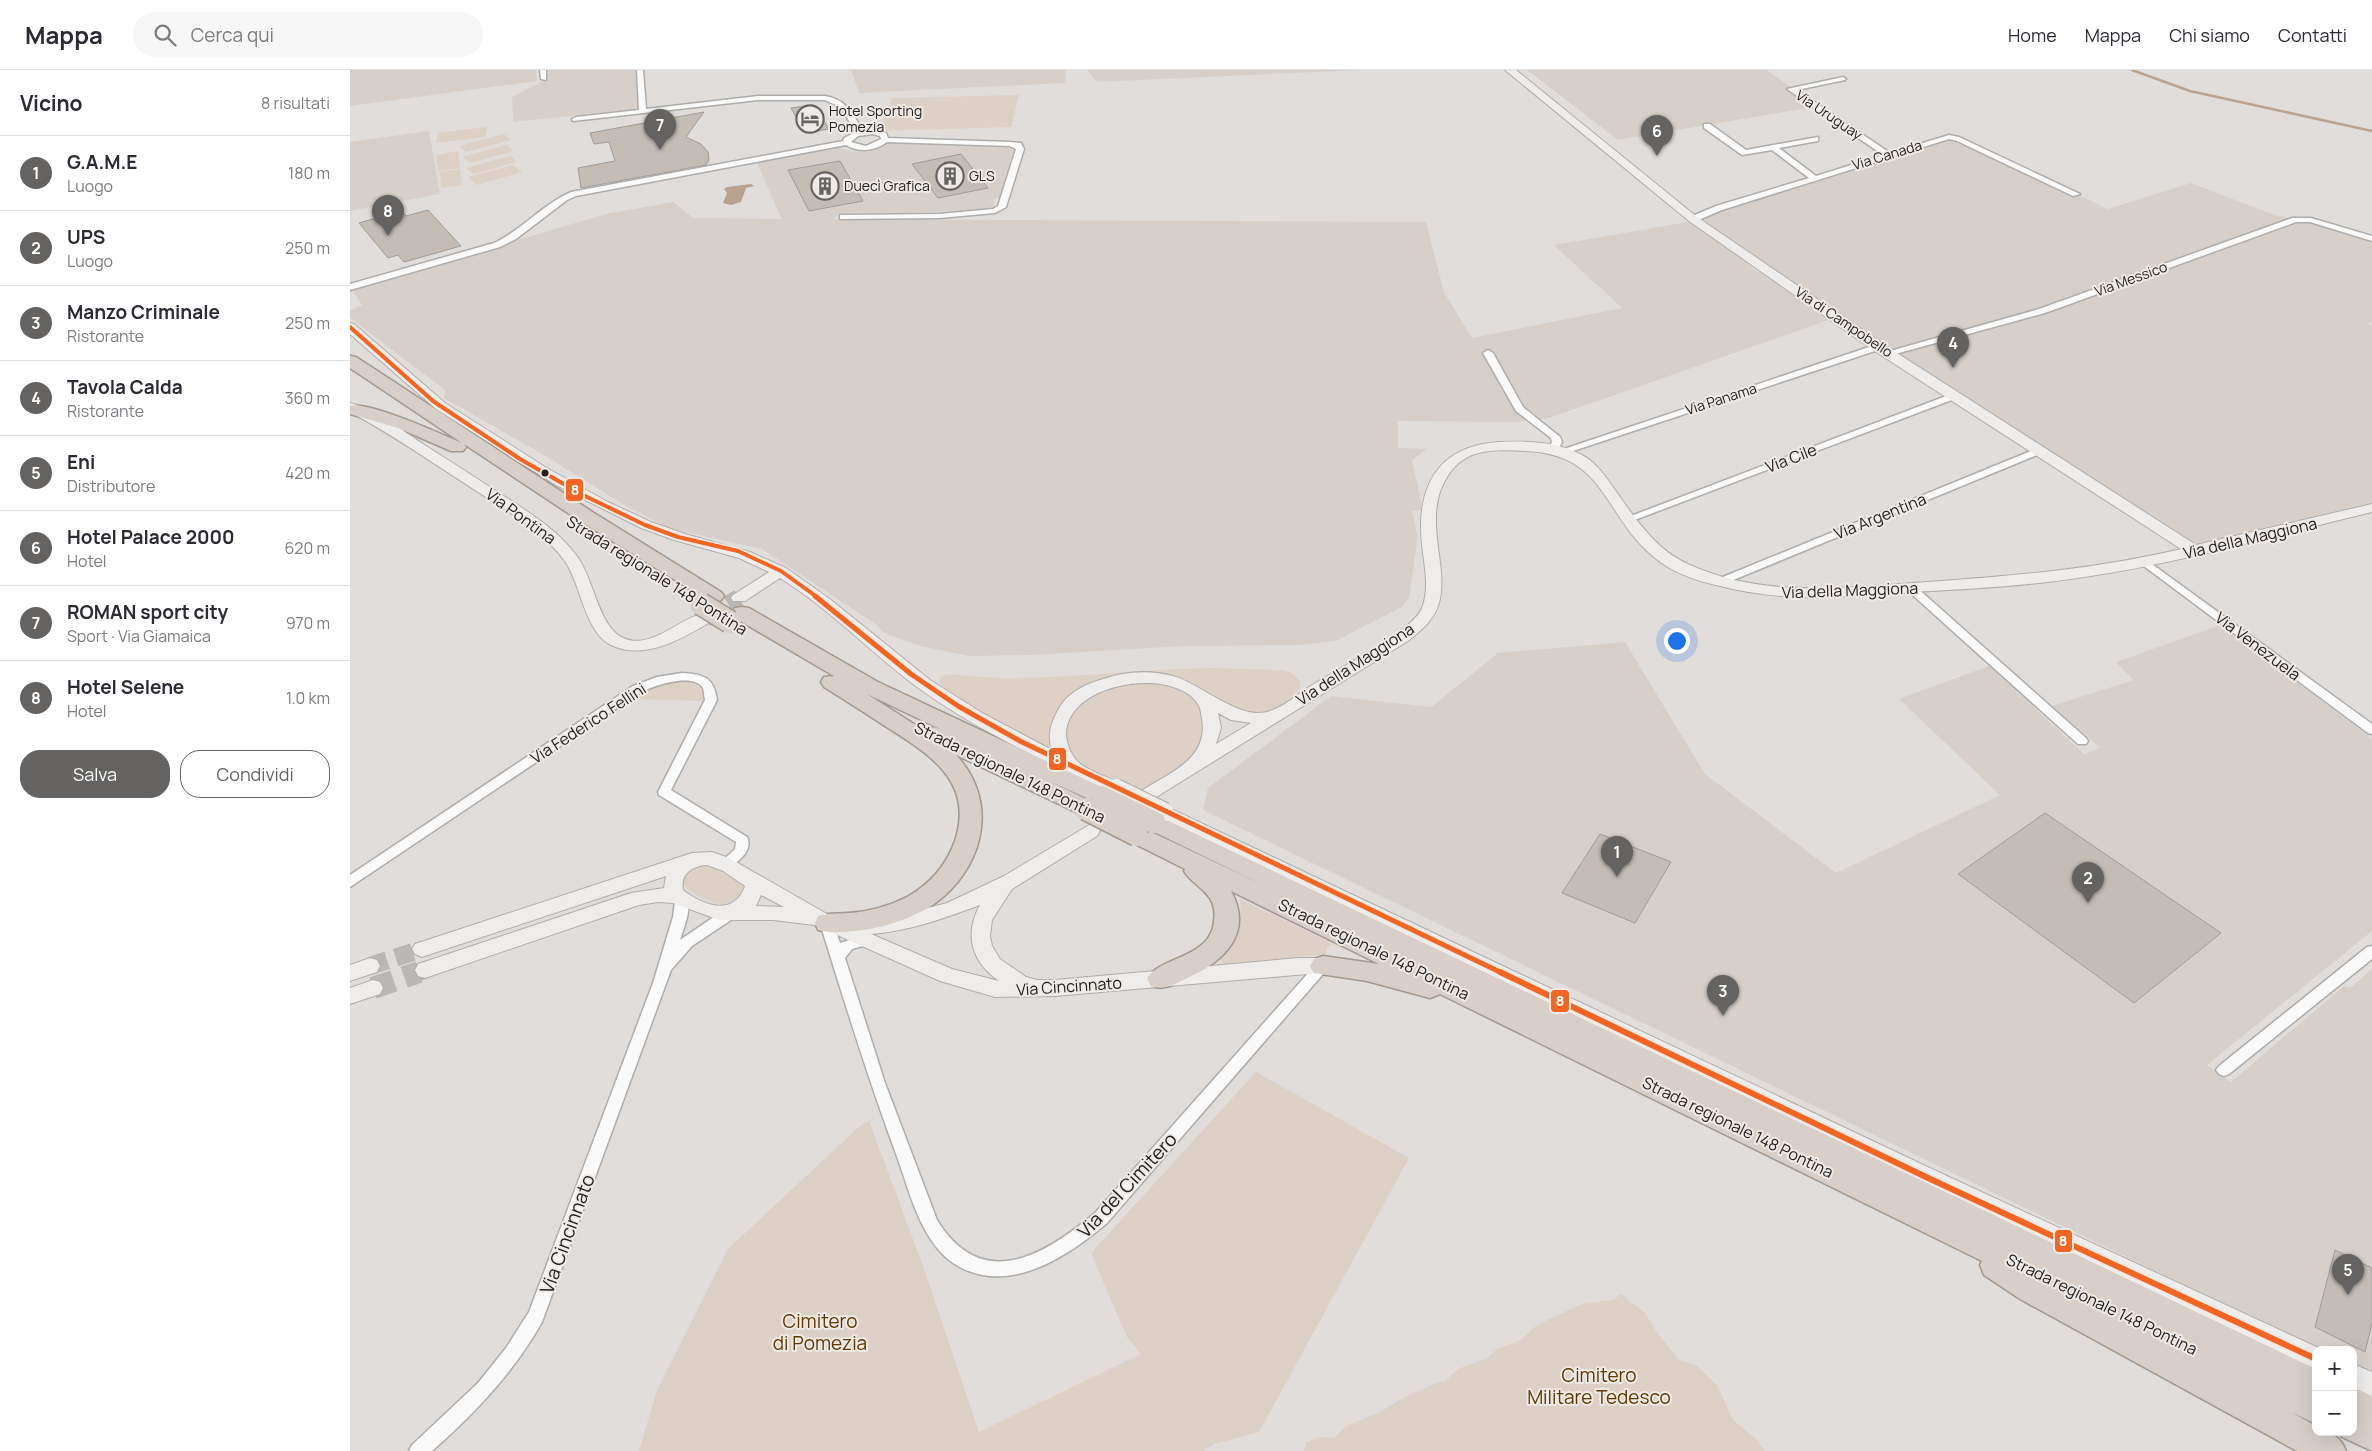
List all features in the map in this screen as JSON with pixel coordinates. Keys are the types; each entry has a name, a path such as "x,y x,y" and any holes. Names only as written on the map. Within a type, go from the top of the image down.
{"highway":[{"path":"350,360 580,512 706,606"},
{"path":"350,374 457,447"},
{"path":"422,406 492,440"},
{"path":"353,409 404,424 457,447"},
{"name":"Strada regionale 148 Pontina","path":"457,447 572,523 706,606 737,611 864,683 1099,806"},
{"name":"Strada regionale 148 Pontina","path":"737,611 832,682 892,714 1153,828 1340,914 2312,1383"},
{"path":"827,923 855,922 882,916 911,906 931,894 947,879 961,860 970,832 972,808 969,793 960,777 942,755 832,682"},
{"path":"1153,828 1215,887 1224,900 1228,918 1225,934 1208,955 1160,979"},
{"name":"Strada regionale 148 Pontina","path":"1153,828 1500,1010 2312,1406"},
{"path":"1230,843 1340,914"},
{"path":"1323,966 1362,970 1406,980 1500,1010"},
{"path":"1912,1212 2031,1289 2330,1451"},
{"path":"2357,1405 2372,1412"},
{"path":"2357,1428 2372,1435"}],"street":[{"path":"544,70 544,79"},
{"path":"640,70 643,111"},
{"name":"Via di Campobello","path":"1510,70 1693,219 1883,350 2194,551"},
{"name":"Via Uruguay","path":"1843,78 1794,87 1791,90 1888,155"},
{"path":"576,119 758,98 831,98 842,104 860,133"},
{"path":"1707,126 1744,153 1774,148 1776,145 1815,139"},
{"path":"847,144 849,138 860,133 879,133 886,137 885,140"},
{"name":"Via Canada","path":"1693,219 1718,208 1813,177 1936,140 1954,137 2076,194"},
{"path":"350,287 498,245 513,237 564,198 574,194 847,144 866,148 879,145 885,140 1010,144 1018,145 1020,149 1002,207 995,211 939,216 843,217"},
{"path":"1774,148 1813,177"},
{"name":"Via Messico","path":"1883,350 2042,311 2295,220 2311,220 2372,239"},
{"path":"350,327 432,401 492,440 583,495 645,525 678,537 738,551 781,571 828,606 911,674 958,706 1012,737 1072,767"},
{"name":"Via Panama","path":"1558,450 1883,350"},
{"path":"1488,353 1519,410 1555,437 1558,450"},
{"name":"Via Cile","path":"1628,519 1954,396"},
{"name":"Via Pontina","path":"353,409 425,451 552,538 575,563 603,630 613,640 631,644 651,643 672,636 706,606"},
{"name":"Via della Maggiona","path":"1147,795 1200,760 1402,637 1423,619 1431,606 1434,591 1427,528 1429,506 1438,479 1450,462 1462,454 1483,448 1519,446 1558,450 1589,464 1628,519 1653,548 1669,561 1722,581 1752,588 1794,594 2049,578 2145,562 2372,508"},
{"name":"Via Argentina","path":"1722,581 2038,451"},
{"name":"Via Venezuela","path":"2145,562 2372,730"},
{"path":"737,611 781,571"},
{"path":"1910,588 2082,741"},
{"name":"Via Federico Fellini","path":"350,882 637,689 654,681 675,677 691,677 702,681 710,690 712,697 664,792 742,840 742,850 726,864"},
{"path":"1268,718 1237,716 1178,682 1156,678 1123,678 1091,689 1072,701 1060,721 1057,737 1059,748 1099,806 1153,828 1230,843 1926,1177 2312,1357"},
{"path":"1200,760 1209,741 1213,726 1211,712 1205,699"},
{"path":"1055,988 1025,984 1008,977 995,967 984,950 981,926 986,911 1011,882 1099,806"},
{"path":"679,897 644,897 429,969 425,948 692,860 712,859 726,864 755,882 754,890 748,901 730,914 712,913 679,897 673,890 676,874 681,867 692,860"},
{"name":"Via Cincinnato","path":"755,882 827,923 947,975 982,986 1018,990 1055,988 1299,966 1323,966"},
{"path":"827,923 867,927 917,920 967,904 1011,882"},
{"name":"Via Cincinnato","path":"418,1451 456,1417 492,1380 518,1347 536,1316 660,983 680,917 679,897"},
{"path":"563,903 568,922"},
{"name":"Via Cincinnato","path":"660,983 670,961 678,951 703,930 730,914 773,913 827,923"},
{"name":"Via del Cimitero","path":"827,923 877,1083 930,1222 941,1242 956,1258 971,1265 995,1269 1025,1266 1045,1259 1070,1244 1100,1218 1323,966"},
{"path":"838,957 847,945 865,940"},
{"path":"2224,1070 2372,950"},
{"path":"350,973 370,966"},
{"path":"350,996 373,988"},
{"path":"2357,1378 2372,1385"}],"shaded area":[{"path":"350,70 536,70 537,81 350,106"},
{"path":"549,70 635,70 638,109 513,122 512,97 547,79"},
{"path":"851,70 1066,70 1065,83 859,93"},
{"path":"1088,70 1359,70 1096,82"},
{"path":"1527,70 1766,70 1820,106 1618,140"},
{"path":"429,131 440,194 350,211 350,142"},
{"path":"1956,138 2108,209 2191,183 2277,216 2318,222 2372,239 2372,322 2367,323 2372,326 2372,508 2194,551 1693,219 1936,140"},
{"path":"891,143 1009,147 1014,149 1000,197 994,199 995,206 990,209 912,213 839,213 834,219 1426,222 1444,292 1472,338 1622,308 1554,245 1694,221 1755,270 1834,318 1549,418 1515,422 1398,421 1398,448 1427,449 1412,460 1423,510 1412,511 1418,537 1409,598 1402,607 1335,641 1300,645 1184,646 1031,655 969,656 920,646 882,632 877,625 762,549 668,528 623,504 539,452 444,398 445,390 350,318 350,311 362,305 352,289 606,214 673,202 693,218 782,219 757,163 839,148 852,152 870,151"},
{"path":"751,184 754,186 746,188 741,202 731,205 723,203 727,193 724,189"},
{"path":"2221,625 2372,739 2372,931 2207,1065 2231,1082 2344,986 2350,988 2372,969 2372,1372 2357,1366 2357,1346 2314,1346 2240,1312 1203,810 1208,788 1331,696 1431,707 1498,653 1625,642 1705,774 1836,873 2000,795 1899,699 1989,666 2084,754 2100,748 2052,706 2134,680 2116,662"}],"green space":[{"path":"1019,95 1011,127 880,131 892,98"},
{"path":"487,127 485,137 436,143 438,133"},
{"path":"504,134 511,140 466,152 459,146"},
{"path":"506,145 513,151 470,163 463,157"},
{"path":"458,151 460,168 438,171 437,155"},
{"path":"510,156 517,162 474,174 466,168"},
{"path":"513,165 522,172 476,185 468,177"},
{"path":"460,169 462,185 441,188 440,172"},
{"path":"1178,669 1283,670 1295,676 1300,682 1300,686 1295,693 1278,706 1269,712 1259,715 1241,712 1195,684 1167,673 1151,671 1121,674 1106,678 1092,685 1064,706 1054,723 1053,750 1051,751 989,717 942,686 939,681 940,677 948,674 1013,678"},
{"path":"1141,680 1183,688 1202,704 1205,742 1190,759 1139,792 1079,764 1067,751 1064,723 1092,692"},
{"path":"671,681 686,682 699,686 704,694 703,701 636,699 648,689"},
{"path":"700,866 715,869 746,885 743,897 725,905 708,900 690,891 682,883 684,874"},
{"path":"1240,899 1333,944 1327,948 1326,954 1226,965 1219,959 1231,947 1238,932 1241,916"},
{"name":"Cimitero di Pomezia","path":"1256,1072 1409,1158 1259,1432 1214,1444 1203,1451 639,1451 657,1390 728,1249 859,1127 869,1121 924,1269 979,1432 1141,1354 1127,1337 1091,1253"},
{"name":"Cimitero Militare Tedesco","path":"1621,1294 1646,1314 1655,1330 1679,1360 1697,1366 1717,1385 1733,1420 1756,1439 1765,1451 1304,1451 1306,1443 1319,1437 1334,1438 1346,1426 1380,1412 1403,1398 1436,1383 1445,1381 1458,1369 1486,1359 1496,1350 1521,1340 1537,1325 1584,1303 1613,1300"}],"building":[{"name":"Hotel Sporting Pomezia","path":"814,105 829,129 805,133 791,108"},
{"path":"704,112 686,137 701,144 708,152 709,160 706,165 581,188 578,168 615,161 609,142 594,144 590,133"},
{"name":"GLS","path":"961,154 988,188 938,198 912,164"},
{"name":"Duecì Grafica","path":"840,161 863,201 809,211 788,170"},
{"path":"428,210 461,246 404,262 398,255 388,258 359,223 402,211 406,216"},
{"path":"2045,813 2221,933 2134,1003 1958,874"},
{"path":"1600,834 1671,862 1635,923 1562,893"},
{"path":"2335,1250 2372,1268 2372,1323 2365,1352 2357,1348 2357,1346 2353,1346 2315,1327"}],"waterway":[{"path":"2132,70 2190,91 2372,131"}],"tunnel":[{"path":"705,618 739,598"},
{"path":"370,966 422,949"},
{"path":"419,972 425,970"},
{"path":"373,988 419,972"}],"transit line":[{"name":"8","path":"350,327 433,401 520,459 583,495 645,525 678,537 738,551 781,571 828,606 911,674 958,706 1020,741 1926,1177 2312,1357"}],"place":[{"name":"Hotel Sporting Pomezia","path":"810,119"},
{"name":"ROMAN sport city","path":"660,150"},
{"name":"Hotel Palace 2000","path":"1657,156"},
{"name":"GLS","path":"950,176"},
{"name":"Duecì Grafica","path":"825,186"},
{"name":"Hotel Selene","path":"388,236"},
{"name":"Tavola Calda","path":"1953,368"},
{"name":"G.A.M.E","path":"1617,877"},
{"name":"UPS","path":"2088,903"},
{"name":"Manzo Criminale","path":"1723,1016"},
{"name":"Eni","path":"2348,1295"}]}
